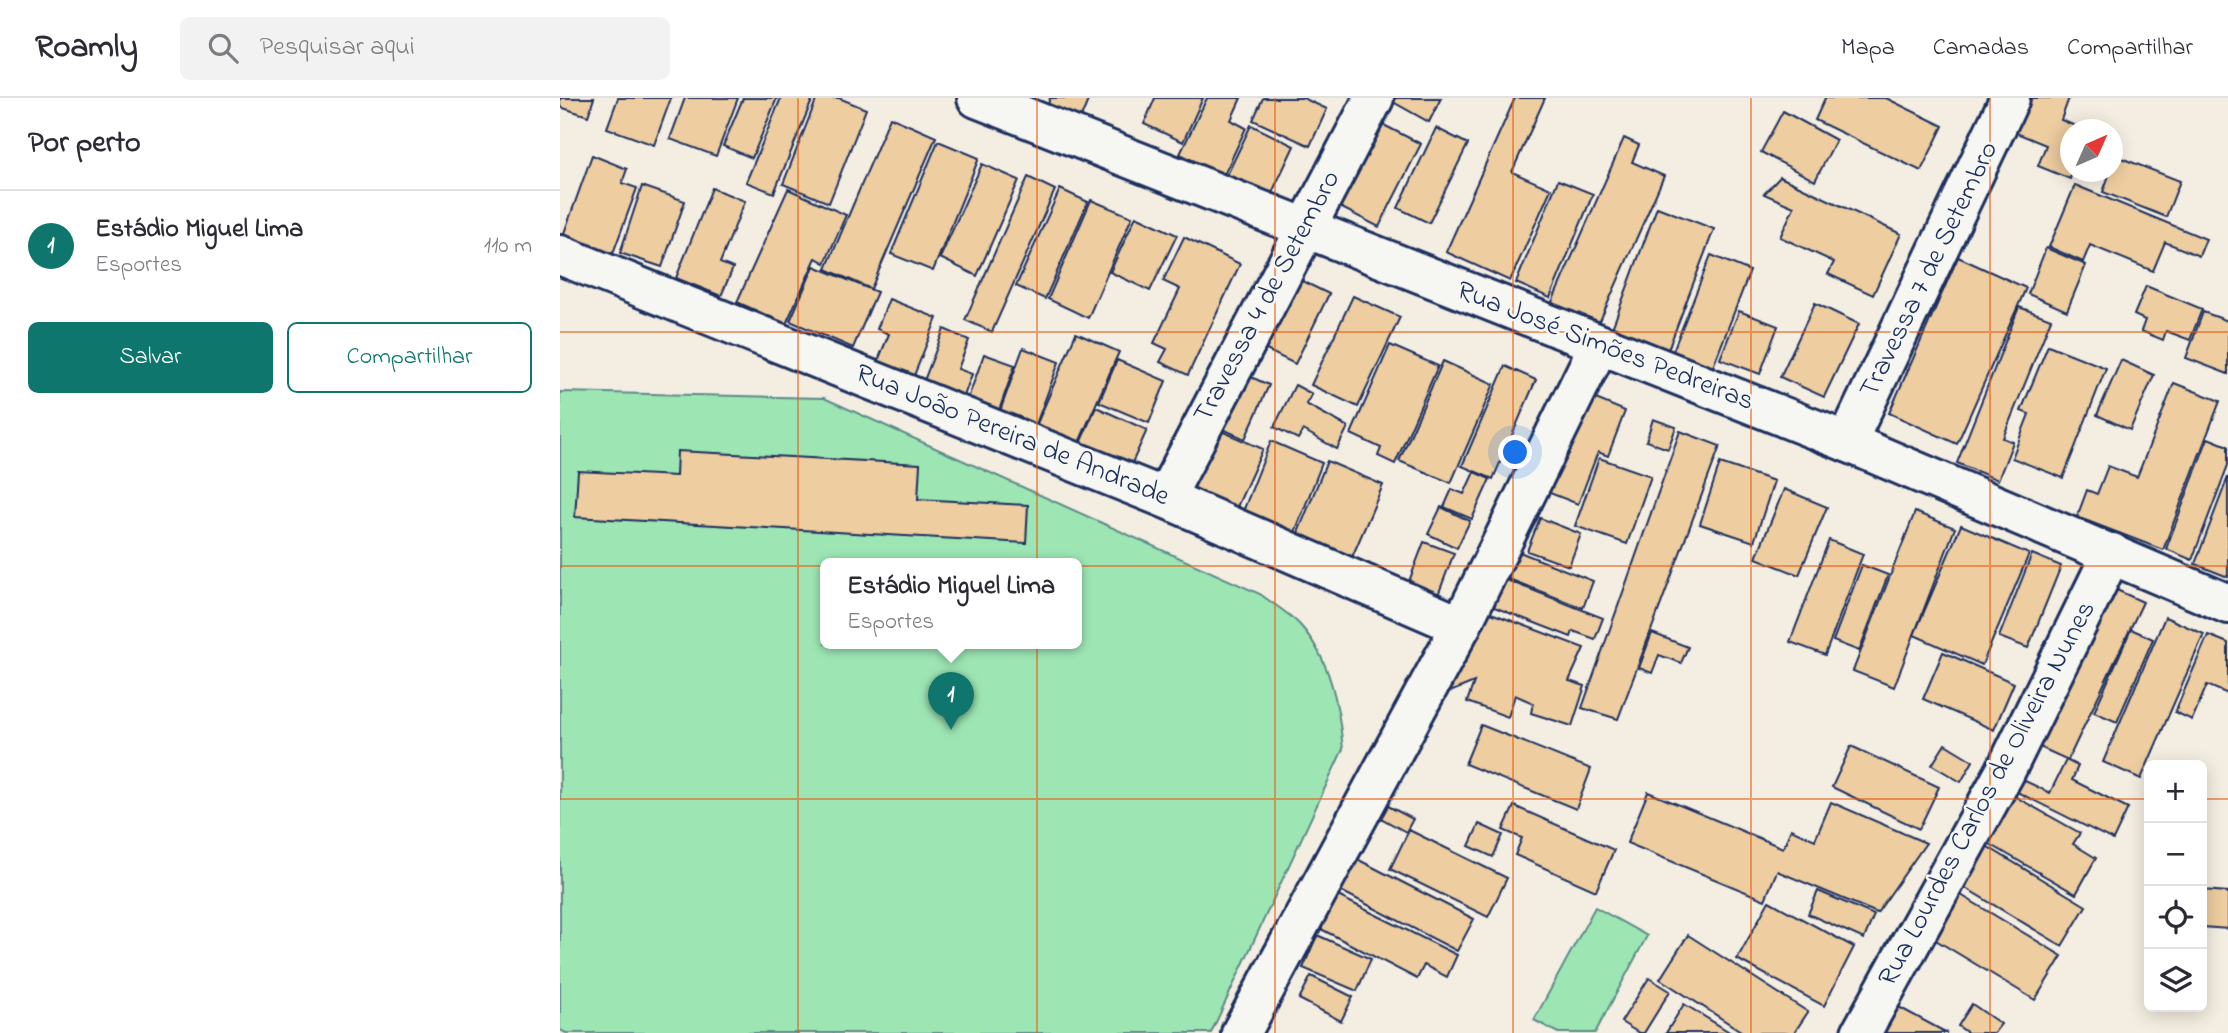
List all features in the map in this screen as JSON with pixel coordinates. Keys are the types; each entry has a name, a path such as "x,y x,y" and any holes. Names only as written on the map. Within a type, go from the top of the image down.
{"street":[{"name":"Rua José Simões Pedreiras","path":"977,98 1847,442 2228,604"},
{"name":"Travessa 4 de Setembro","path":"1164,498 1374,98"},
{"name":"Travessa 7 de Setembro","path":"1847,442 2010,98"},
{"name":"Rua João Pereira de Andrade","path":"560,255 1164,498 1461,626"},
{"path":"1241,1033 1461,626 1599,345"},
{"name":"Rua Lourdes Carlos de Oliveira Nunes","path":"1861,1033 2005,772 2112,553"}],"green space":[{"path":"560,392 824,398 1260,594 1296,621 1319,652 1336,700 1343,749 1211,1033 566,1033 560,1030"},
{"path":"1595,907 1647,936 1595,1033 1558,1033 1534,1020"}],"building":[{"path":"560,98 594,98 588,116 560,107"},
{"path":"618,98 671,98 654,145 607,128"},
{"path":"685,98 738,98 716,156 670,139"},
{"path":"743,98 777,98 752,158 723,146"},
{"path":"781,98 813,98 774,193 746,182"},
{"path":"817,98 839,98 866,109 829,203 783,184"},
{"path":"1050,98 1089,98 1080,120 1047,107"},
{"path":"1155,98 1203,98 1183,142 1144,124"},
{"path":"1207,98 1241,98 1231,120 1246,128 1224,175 1180,154"},
{"path":"1263,98 1303,98 1327,109 1310,146 1253,120"},
{"path":"1386,98 1441,98 1429,122"},
{"path":"1515,98 1545,98 1512,172 1551,189 1510,281 1446,252"},
{"path":"1825,98 1886,98 1943,126 1921,171 1815,120"},
{"path":"2022,98 2069,98 2060,119 2060,175 2038,166 2046,145 2009,130"},
{"path":"1783,111 1836,140 1815,181 1761,152"},
{"path":"890,117 936,137 871,289 826,269"},
{"path":"1368,117 1421,144 1379,227 1332,203"},
{"path":"1251,125 1294,146 1271,195 1227,175"},
{"path":"1436,128 1468,144 1429,223 1398,208"},
{"path":"1624,138 1639,145 1632,162 1664,176 1596,330 1549,309"},
{"path":"938,141 979,158 933,271 891,254"},
{"path":"592,155 627,169 622,183 637,188 609,264 582,243 563,236"},
{"path":"2123,159 2180,181 2166,217 2103,192 2107,182 2123,182"},
{"path":"982,164 1019,180 977,276 940,258"},
{"path":"1028,177 1055,190 992,332 965,320"},
{"path":"1780,177 1901,234 1873,295 1828,274 1834,262 1780,237 1794,207 1764,194"},
{"path":"1558,180 1593,194 1550,298 1516,283"},
{"path":"2075,185 2206,239 2199,256 2165,242 2153,271 2090,245 2083,262 2049,247"},
{"path":"642,186 685,201 662,267 620,253"},
{"path":"712,188 745,201 720,263 733,268 721,296 676,278"},
{"path":"788,189 846,215 825,263 816,258 786,324 737,302"},
{"path":"1060,189 1088,202 1045,299 1016,286"},
{"path":"1091,200 1132,217 1088,318 1048,299"},
{"path":"1657,207 1714,229 1666,355 1610,334"},
{"path":"1136,216 1177,235 1150,291 1110,272"},
{"path":"1184,237 1240,264 1188,375 1160,362 1167,349 1154,343 1180,289 1163,281"},
{"path":"2046,248 2086,265 2067,311 2028,294"},
{"path":"1711,255 1750,271 1711,372 1671,356"},
{"path":"1958,257 2026,288 1957,444 1889,413"},
{"path":"814,266 877,292 853,348 790,321"},
{"path":"1292,276 1329,294 1295,364 1258,346"},
{"path":"2146,286 2202,309 2190,340 2166,331 2163,340 2141,331 2145,320 2134,315"},
{"path":"1353,296 1400,317 1358,407 1311,385"},
{"path":"889,299 937,318 911,383 875,368 889,334 877,329"},
{"path":"1815,303 1859,324 1824,397 1780,377"},
{"path":"2019,307 2051,319 2003,438 2013,442 1998,480 1957,463"},
{"path":"1739,311 1778,326 1760,374 1720,359"},
{"path":"2203,312 2228,321 2228,374 2186,358"},
{"path":"944,329 969,340 958,369 972,374 960,407 920,391"},
{"path":"1076,333 1119,352 1074,454 1032,435"},
{"path":"1390,345 1438,366 1395,464 1378,456 1381,448 1351,434"},
{"path":"2048,345 2106,368 2063,478 2012,458 2029,414 2021,411"},
{"path":"1023,348 1059,362 1032,435 996,422"},
{"path":"984,354 1015,365 996,419 965,407"},
{"path":"1117,360 1166,381 1149,423 1099,402"},
{"path":"2121,360 2154,375 2130,430 2097,415"},
{"path":"1443,361 1494,384 1451,483 1399,461"},
{"path":"1505,366 1536,380 1493,479 1462,466"},
{"path":"1240,372 1269,385 1245,439 1216,426"},
{"path":"2174,383 2220,401 2163,550 2077,517 2087,490 2097,494 2108,466 2137,477"},
{"path":"1295,385 1312,394 1306,404 1348,427 1337,449 1303,430 1298,439 1274,427"},
{"path":"1579,392 1625,411 1608,456 1598,452 1578,504 1542,490"},
{"path":"1096,407 1147,430 1128,472 1077,450"},
{"path":"1653,419 1676,427 1668,449 1646,441"},
{"path":"1212,427 1263,449 1232,518 1182,496"},
{"path":"1680,431 1720,446 1618,719 1582,708"},
{"path":"2208,438 2228,446 2228,465 2192,560 2166,549"},
{"path":"1271,441 1322,463 1290,545 1238,524"},
{"path":"677,451 920,464 918,499 1028,505 1026,543 575,517 578,471 676,476"},
{"path":"1599,458 1651,476 1627,544 1575,526"},
{"path":"1327,461 1383,485 1350,562 1293,545"},
{"path":"1720,463 1774,481 1754,542 1700,524"},
{"path":"1474,472 1490,479 1472,519 1444,507 1452,489 1464,494"},
{"path":"2228,477 2228,577 2195,564"},
{"path":"1784,489 1827,507 1799,575 1756,558"},
{"path":"1441,507 1470,521 1457,548 1428,534"},
{"path":"1915,512 1955,528 1894,687 1853,671"},
{"path":"1540,518 1581,534 1569,566 1527,551"},
{"path":"1961,525 2029,554 1982,665 1914,635"},
{"path":"1829,540 1863,554 1825,655 1790,642"},
{"path":"1424,542 1454,553 1435,603 1405,592"},
{"path":"1512,549 1593,581 1583,608 1501,576"},
{"path":"2032,554 2061,566 2028,648 1999,637"},
{"path":"1862,565 1888,575 1859,651 1833,641"},
{"path":"1504,579 1603,618 1595,639 1573,631 1571,637 1494,607"},
{"path":"2108,586 2143,602 2068,760 2033,744"},
{"path":"1483,610 1584,648 1569,681 1585,686 1572,726 1531,713 1533,703 1515,695 1508,717 1467,702 1474,682 1445,694"},
{"path":"2165,617 2204,634 2149,760 2144,760 2141,779 2103,762"},
{"path":"2131,629 2153,639 2117,722 2094,712"},
{"path":"1652,633 1688,647 1681,663 1659,655 1652,673 1639,668"},
{"path":"2208,635 2228,643 2228,694 2207,685 2192,720 2175,712"},
{"path":"1943,652 2014,683 1994,730 1923,699"},
{"path":"1481,725 1591,769 1576,809 1465,764"},
{"path":"1945,744 1973,761 1961,782 1932,765"},
{"path":"1851,746 1939,787 1919,829 1832,787"},
{"path":"2066,760 2078,766 2072,780 2128,808 2113,840 2009,788 2015,776 2050,793"},
{"path":"1648,792 1783,848 1791,829 1815,840 1831,802 1926,843 1877,913 1777,871 1765,900 1627,843"},
{"path":"2014,796 2080,833 2073,844 2096,858 2076,894 1988,843"},
{"path":"1388,806 1413,819 1406,832 1381,818"},
{"path":"1514,806 1614,850 1596,891 1515,855 1522,838 1503,830"},
{"path":"1479,824 1503,835 1493,857 1469,846"},
{"path":"1409,830 1507,878 1488,917 1390,869"},
{"path":"1983,844 2086,906 2062,946 1959,884"},
{"path":"1355,858 1474,919 1457,951 1339,890"},
{"path":"2207,890 2228,892 2228,929 2207,927"},
{"path":"1818,891 1874,915 1864,939 1808,914"},
{"path":"1961,895 2062,956 2035,1000 1934,939"},
{"path":"1338,896 1457,955 1447,977 1424,965 1417,979 1321,929"},
{"path":"1769,901 1854,947 1824,1006 1737,959"},
{"path":"1317,935 1371,959 1357,991 1303,968"},
{"path":"1688,935 1808,1012 1794,1033 1744,1033 1660,979"},
{"path":"1311,976 1353,997 1341,1021 1299,999"},
{"path":"1649,978 1670,991 1644,1033 1639,1033 1621,1022"},
{"path":"1684,1004 1731,1033 1666,1033"},
{"path":"1972,1004 2001,1024 1994,1033 1968,1033 1958,1026"},
{"path":"1895,1005 1947,1033 1880,1033"}],"place":[{"name":"Estádio Miguel Lima","path":"951,730"}]}
